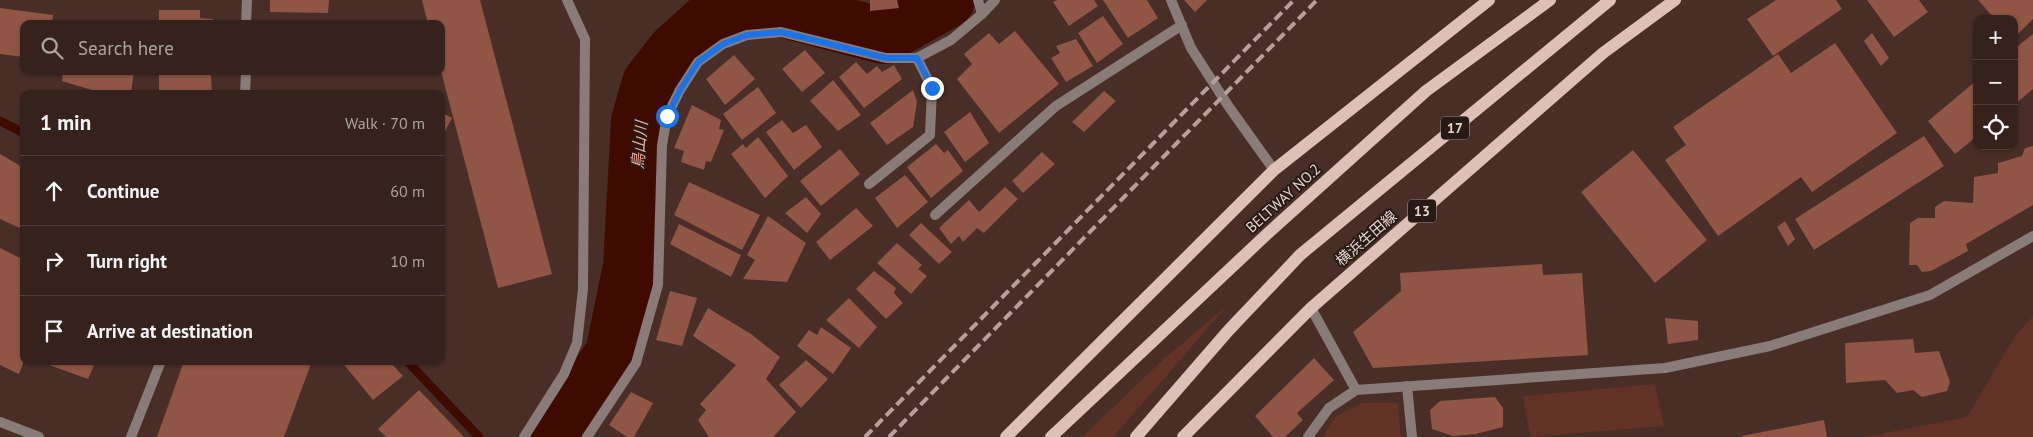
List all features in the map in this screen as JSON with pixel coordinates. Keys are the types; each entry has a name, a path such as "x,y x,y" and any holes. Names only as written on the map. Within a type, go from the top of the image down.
{"main road":[{"path":"1006,437 1274,170 1489,0"},
{"name":"BELTWAY NO.2","path":"1051,437 1266,235 1426,91 1550,0"},
{"name":"17","path":"1136,437 1228,331 1300,255 1610,0"},
{"name":"横浜生田線","path":"1183,437 1311,308 1603,53 1675,0"}],"street":[{"path":"246,20 247,0"},
{"path":"524,437 564,374 577,344 582,298 585,39 567,0"},
{"path":"978,0 982,14"},
{"path":"587,437 636,363 658,285 662,145 667,116 680,90 698,62 723,44 747,35 781,32 886,58 917,58 952,40 995,0"},
{"path":"1171,0 1191,48 1229,107 1274,170"},
{"path":"935,215 1056,106 1182,25"},
{"path":"869,184 930,135 932,88 917,58"},
{"path":"245,90 246,75"},
{"path":"1308,437 1329,408 1356,390 1665,368 1770,346 1930,295 2033,236"},
{"path":"1311,308 1356,390"},
{"path":"131,437 159,365"},
{"path":"1407,386 1412,437"},
{"path":"0,422 39,437"}],"shaded area":[{"path":"1229,304 1113,437 1082,437 1166,357"},
{"path":"2033,316 2033,437 1864,437 1967,417 2015,336"},
{"path":"1655,384 1664,426 1530,437 1523,396"},
{"path":"1362,403 1398,403 1401,437 1322,437 1336,416"}],"building":[{"path":"270,0 329,0 328,13 270,12"},
{"path":"422,0 480,0 552,274 498,288 442,75 445,75 445,20 427,20"},
{"path":"870,0 897,0 899,8 870,11"},
{"path":"1057,0 1094,0 1098,6 1069,26 1053,2"},
{"path":"1103,0 1147,0 1158,18 1128,38"},
{"path":"1184,0 1207,0 1195,12"},
{"path":"1776,0 1836,0 1842,9 1773,56 1747,19"},
{"path":"1867,0 1919,0 1928,12 1894,37"},
{"path":"1978,0 2033,0 2033,19 2018,34 2018,15 1991,15"},
{"path":"0,8 53,15 52,20 20,20 20,56 0,54"},
{"path":"159,10 200,10 200,18 213,19 213,20 159,20"},
{"path":"1103,16 1123,44 1097,63 1078,33"},
{"path":"1015,31 1059,84 999,133 957,79 972,64 964,54 989,33 999,44"},
{"path":"1872,33 1889,58 1881,66 1864,41"},
{"path":"2033,34 2033,89 2018,102 2018,60 2018,46"},
{"path":"1076,39 1093,66 1066,82 1051,58 1060,53 1056,46"},
{"path":"1835,43 1897,133 1812,192 1801,177 1718,236 1665,160 1686,145 1673,127 1778,54 1791,73"},
{"path":"805,50 825,73 802,92 782,69"},
{"path":"734,55 755,79 725,105 706,79"},
{"path":"856,62 867,74 877,66 882,72 894,65 902,79 864,108 839,77"},
{"path":"63,75 133,75 132,90 92,90 62,81"},
{"path":"159,75 211,75 212,90 159,90"},
{"path":"833,80 861,115 838,131 810,101"},
{"path":"1973,83 1973,139 1955,154 1928,121"},
{"path":"758,87 776,113 742,140 723,114"},
{"path":"913,90 917,102 913,127 887,145 870,123"},
{"path":"1104,91 1116,101 1084,132 1072,122"},
{"path":"692,105 721,120 719,129 724,130 711,162 706,161 704,170 681,162 684,151 674,148"},
{"path":"970,112 989,143 965,162 944,132"},
{"path":"445,114 452,118 445,131"},
{"path":"782,120 793,133 806,125 822,147 794,170 766,132"},
{"path":"1924,136 1944,166 1814,250 1795,219"},
{"path":"758,137 788,176 765,198 731,154 743,144 746,148"},
{"path":"936,144 944,153 948,150 963,171 931,198 907,167"},
{"path":"2033,146 2033,205 1966,244 1968,251 1931,271 1922,272 1917,265 1909,265 1910,223 1918,218 1935,218 1935,207 1944,201 1973,203 1974,177 1998,173 1998,163 2022,156 2025,148"},
{"path":"840,149 860,174 821,206 800,181"},
{"path":"1633,150 1707,240 1655,283 1581,192"},
{"path":"1042,152 1055,164 1023,193 1012,181"},
{"path":"0,154 20,166 20,228 0,219"},
{"path":"905,175 928,202 897,228 875,198"},
{"path":"689,182 760,215 742,250 674,215"},
{"path":"1005,187 1018,199 984,233 977,228 963,242 959,236 951,244 939,228 969,200 979,212"},
{"path":"806,197 821,214 807,233 785,213"},
{"path":"856,208 873,226 830,260 816,242"},
{"path":"768,216 806,243 787,282 743,279 755,260 747,255"},
{"path":"1785,221 1795,239 1788,246 1777,227"},
{"path":"921,223 952,252 939,264 909,235"},
{"path":"679,224 741,255 731,277 670,244"},
{"path":"897,243 922,265 918,269 927,276 911,294 877,263"},
{"path":"0,248 20,258 20,365 22,365 19,374 0,365"},
{"path":"1542,264 1543,275 1582,273 1588,355 1373,368 1353,332 1401,291 1400,273"},
{"path":"874,271 896,288 894,293 903,303 886,319 856,289"},
{"path":"670,291 697,298 682,346 656,340"},
{"path":"849,298 877,327 859,348 826,320"},
{"path":"708,308 751,334 780,357 766,379 796,412 773,437 709,437 698,420 706,410 700,404 736,365 693,336"},
{"path":"1665,318 1698,321 1698,340 1668,344"},
{"path":"821,327 851,348 833,374 797,346 809,330 817,335"},
{"path":"1913,339 1915,353 1939,351 1950,382 1947,391 1922,397 1913,390 1897,393 1885,380 1846,383 1845,343"},
{"path":"1314,358 1334,380 1297,413 1303,420 1285,437 1273,437 1255,416"},
{"path":"806,360 828,379 801,408 779,385"},
{"path":"49,365 94,365 88,379"},
{"path":"183,365 311,365 284,437 157,437"},
{"path":"344,365 393,365 403,376 373,400"},
{"path":"419,390 464,437 386,437 378,429"},
{"path":"631,392 653,403 634,437 627,437 609,425"},
{"path":"1495,397 1503,408 1503,427 1476,434 1453,436 1432,429 1430,410 1440,401"},
{"path":"1824,420 1827,437 1742,437 1742,436"}],"waterway":[{"name":"鳥山川","path":"555,437 613,354 631,267 639,121 650,83 675,51 707,22 740,11 777,8 883,36 947,0"},
{"path":"0,121 20,131"},
{"path":"411,365 479,437"}],"railway":[{"path":"865,437 1294,0"},
{"path":"889,437 1317,0"}],"route":[{"path":"667,116 680,90 698,62 723,44 747,35 781,32 886,58 917,58 932,88"}]}
